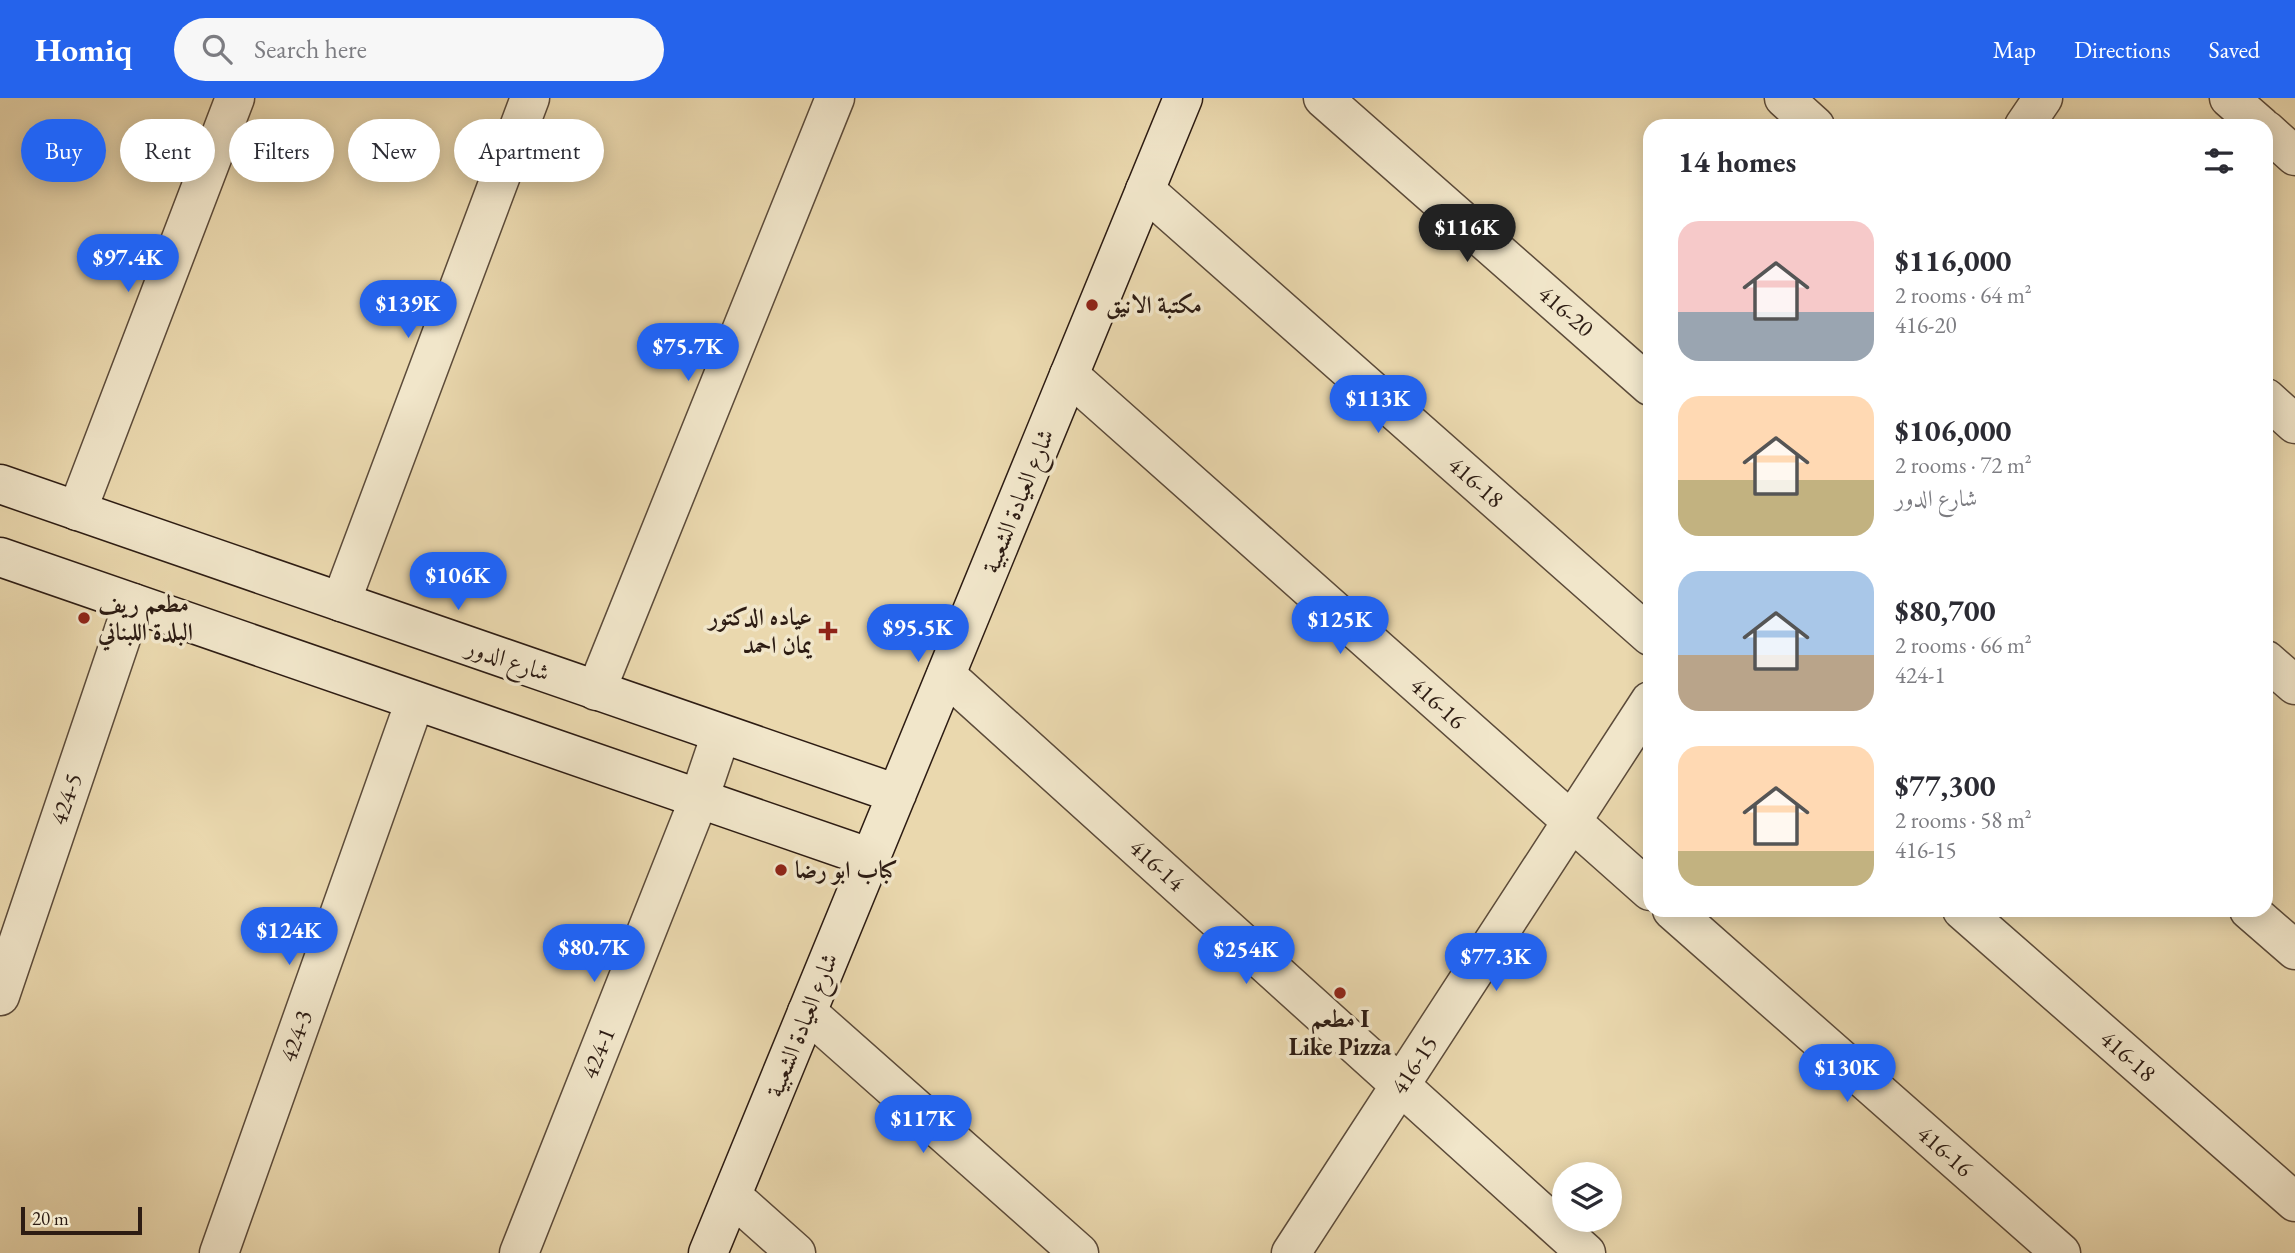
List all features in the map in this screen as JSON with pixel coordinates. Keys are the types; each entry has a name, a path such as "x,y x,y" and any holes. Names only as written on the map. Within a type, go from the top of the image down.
{"street":[{"path":"77,511 235,98"},
{"path":"341,602 530,98"},
{"path":"596,691 835,98"},
{"name":"شارع العيادة الشعبية","path":"708,1253 1183,98"},
{"name":"416-20","path":"1324,98 1643,380"},
{"path":"1784,98 1807,119"},
{"path":"2029,119 2043,98"},
{"path":"2229,98 2253,119"},
{"path":"2273,137 2295,156"},
{"name":"416-18","path":"1145,190 1643,630"},
{"name":"416-16","path":"1069,375 1643,885"},
{"path":"2273,404 2295,424"},
{"name":"شارع الدور","path":"0,484 897,794"},
{"path":"0,557 871,858"},
{"name":"424-5","path":"0,996 133,603"},
{"path":"2273,666 2295,685"},
{"name":"416-14","path":"946,675 1586,1253"},
{"name":"424-3","path":"219,1253 415,701"},
{"name":"416-15","path":"1291,1253 1643,712"},
{"name":"424-1","path":"519,1253 699,799 721,734"},
{"name":"416-16","path":"1680,917 2061,1253"},
{"name":"416-18","path":"1970,917 2295,1202"},
{"path":"2257,917 2295,950"},
{"path":"807,1012 1079,1253"},
{"path":"732,1196 796,1253"}],"place":[{"name":"مكتبة الانيق","path":"1092,305"},
{"name":"مطعم ريف البلدة اللبناني","path":"84,618"},
{"name":"عياده الدكتور يمان احمد","path":"828,631"},
{"name":"كباب ابو رضا","path":"781,870"},
{"name":"مطعم I Like Pizza","path":"1340,993"}]}
